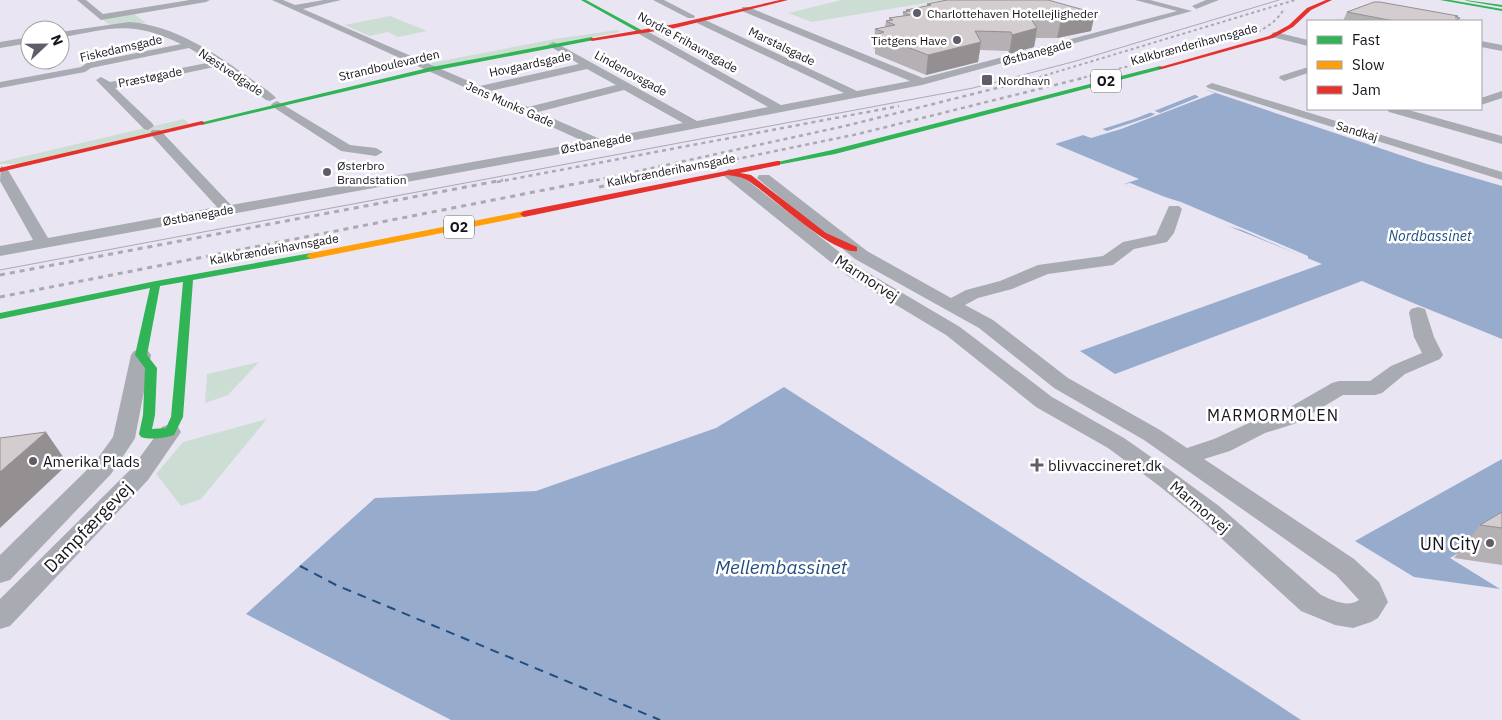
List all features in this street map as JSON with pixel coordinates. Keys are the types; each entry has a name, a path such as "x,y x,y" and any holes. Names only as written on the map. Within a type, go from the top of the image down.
{"main road":[{"name":"Nordre Frihavnsgade","path":"583,0 642,32"},
{"name":"Strandboulevarden","path":"0,167 152,129 274,102 553,45 642,32 739,5 786,0"},
{"name":"Kalkbrænderihavnsgade","path":"0,316 188,278 760,177 896,136 1194,59 1275,35 1291,26 1309,9 1330,0"},
{"path":"1442,0 1502,8"},
{"path":"1454,0 1502,8"},
{"path":"1467,0 1502,8"},
{"path":"1314,20 1318,13 1341,3"},
{"name":"Strandboulevarden","path":"274,102 420,64 543,40 630,26"},
{"name":"Kalkbrænderihavnsgade","path":"254,278 760,177 1004,112 1292,39 1300,36 1307,29"},
{"path":"173,425 188,278"},
{"name":"Dampfærgevej","path":"141,355 156,284"}],"street":[{"path":"81,0 100,17"},
{"path":"100,17 206,0"},
{"name":"Jens Munks Gade","path":"276,0 599,143"},
{"path":"294,8 338,0"},
{"name":"Marstalsgade","path":"657,0 854,94"},
{"name":"Østbanegade","path":"0,251 599,143 922,82 1188,12 1139,0"},
{"path":"1196,6 1215,0"},
{"path":"739,5 922,82"},
{"path":"100,17 97,20 106,28"},
{"name":"Næstvedgade","path":"106,28 136,24 173,37 221,63 274,102 346,148 376,152"},
{"path":"1095,27 1113,32"},
{"path":"70,33 106,28"},
{"name":"Nordre Frihavnsgade","path":"642,32 778,108"},
{"path":"1275,35 1307,43"},
{"path":"0,45 20,42"},
{"path":"1482,44 1502,48"},
{"name":"Fiskedamsgade","path":"0,85 189,45"},
{"name":"Lindenovsgade","path":"553,45 695,125"},
{"name":"Præstøgade","path":"78,54 86,68 108,86 152,129 228,210"},
{"name":"Præstøgade","path":"108,86 221,63"},
{"name":"Hovgaardsgade","path":"478,90 589,65"},
{"path":"1300,82 1284,78 1307,70"},
{"path":"526,111 625,86"},
{"name":"Sandkaj","path":"1212,86 1502,176"},
{"path":"1486,86 1502,90"},
{"path":"1482,102 1502,94"},
{"path":"1397,110 1502,140"},
{"path":"0,167 43,243"},
{"name":"Marmorvej","path":"760,177 854,249 986,324 1062,383 1145,430 1355,574 1369,590 1374,602 1371,607 1363,613 1348,616 1330,613 1311,603 1210,513 1142,461 1116,443 1044,402 953,331 854,272 760,177"},
{"path":"951,305 972,294 1006,285 1044,269 1107,261 1129,245 1161,239 1167,232 1168,223 1174,209"},
{"name":"Marmorvej","path":"1185,457 1222,445 1257,428 1286,419 1339,388 1375,388 1406,366 1433,355 1424,337 1418,313"},
{"name":"Dampfærgevej","path":"0,572 103,468 124,438 136,425 141,355"},
{"path":"136,425 173,425"},
{"name":"Dampfærgevej","path":"0,617 140,474 173,425"}],"green space":[{"path":"842,0 943,0 812,22 788,13"},
{"path":"134,14 146,23 111,26 102,19"},
{"path":"390,16 427,31 398,37 388,32 370,36 344,25"},
{"path":"617,30 620,32 435,67 431,63 555,39"},
{"path":"184,119 189,124 20,164 0,164 0,162"},
{"path":"259,362 228,395 205,403 207,374"},
{"path":"267,419 201,499 181,506 156,474 183,442"}],"water":[{"name":"Nordbassinet","path":"1207,90 1427,164 1502,186 1502,342 1362,281 1115,374 1080,351 1322,264 1124,184 1139,179 1055,144 1134,119"},
{"name":"Mellembassinet","path":"784,387 1301,720 451,720 246,614 375,498 536,491 716,428"},
{"path":"1502,459 1502,527 1450,558 1500,589 1414,577 1355,541"}],"pier":[{"path":"1206,90 1215,93 1121,129 1091,138 1080,134 1100,128 1107,131 1149,117 1155,114 1149,112 1152,110 1160,113 1199,97 1194,94"},
{"path":"1130,183 1181,202 1308,256 1308,259 1242,230 1216,223 1124,184"},
{"path":"1386,292 1502,339 1502,342 1487,338 1387,295"}],"building":[{"path":"947,0 1048,0 1095,13 1061,20 1031,19 1037,28 1012,35 1011,32 975,31 981,42 928,55 876,35 884,32 875,29 895,25 886,21 893,20 889,18 910,15 903,12"},
{"path":"1374,2 1380,2 1458,16 1455,17 1460,18 1455,20 1389,20 1347,12"},
{"path":"46,432 0,472 0,438"},
{"path":"1502,512 1502,528 1480,525"}],"ferry route":[{"path":"300,566 336,585 660,720"}],"tram line":[{"path":"0,270 973,88 1076,61 1279,0"}],"railway":[{"path":"1033,79 1295,0"},
{"path":"1078,79 1247,36 1268,26 1277,19 1284,9"},
{"path":"1033,79 1037,78"},
{"path":"625,182 858,134 1083,78"},
{"path":"588,182 845,126 1033,79"},
{"path":"497,182 899,106"},
{"path":"0,275 503,180"},
{"path":"0,297 595,180"},
{"path":"599,187 631,180"}],"traffic: fast":[{"path":"583,0 642,32"},
{"path":"1442,0 1502,10"},
{"path":"1467,0 1502,6"},
{"path":"202,123 432,69 592,39"},
{"path":"777,163 832,152 1160,68"},
{"path":"0,316 156,284 311,256"},
{"path":"156,284 141,355 151,368 149,415 145,434 170,432 177,417 188,278"}],"traffic: slow":[{"path":"311,256 524,214"}],"traffic: jam":[{"path":"592,39 675,26 786,0"},
{"path":"1160,68 1271,37 1291,26 1309,9 1330,0"},
{"path":"0,170 202,123"},
{"path":"524,214 777,163"},
{"path":"729,173 748,177 823,235 854,249"}],"place":[{"name":"Charlottehaven Hotellejligheder","path":"917,13"},
{"name":"Tietgens Have","path":"957,40"},
{"name":"Nordhavn","path":"987,80"},
{"name":"Østerbro Brandstation","path":"327,172"},
{"name":"Amerika Plads","path":"33,461"},
{"name":"blivvaccineret.dk","path":"1037,465"},
{"name":"UN City","path":"1490,543"}],"district":[{"name":"MARMORMOLEN","path":"1273,415"}]}
